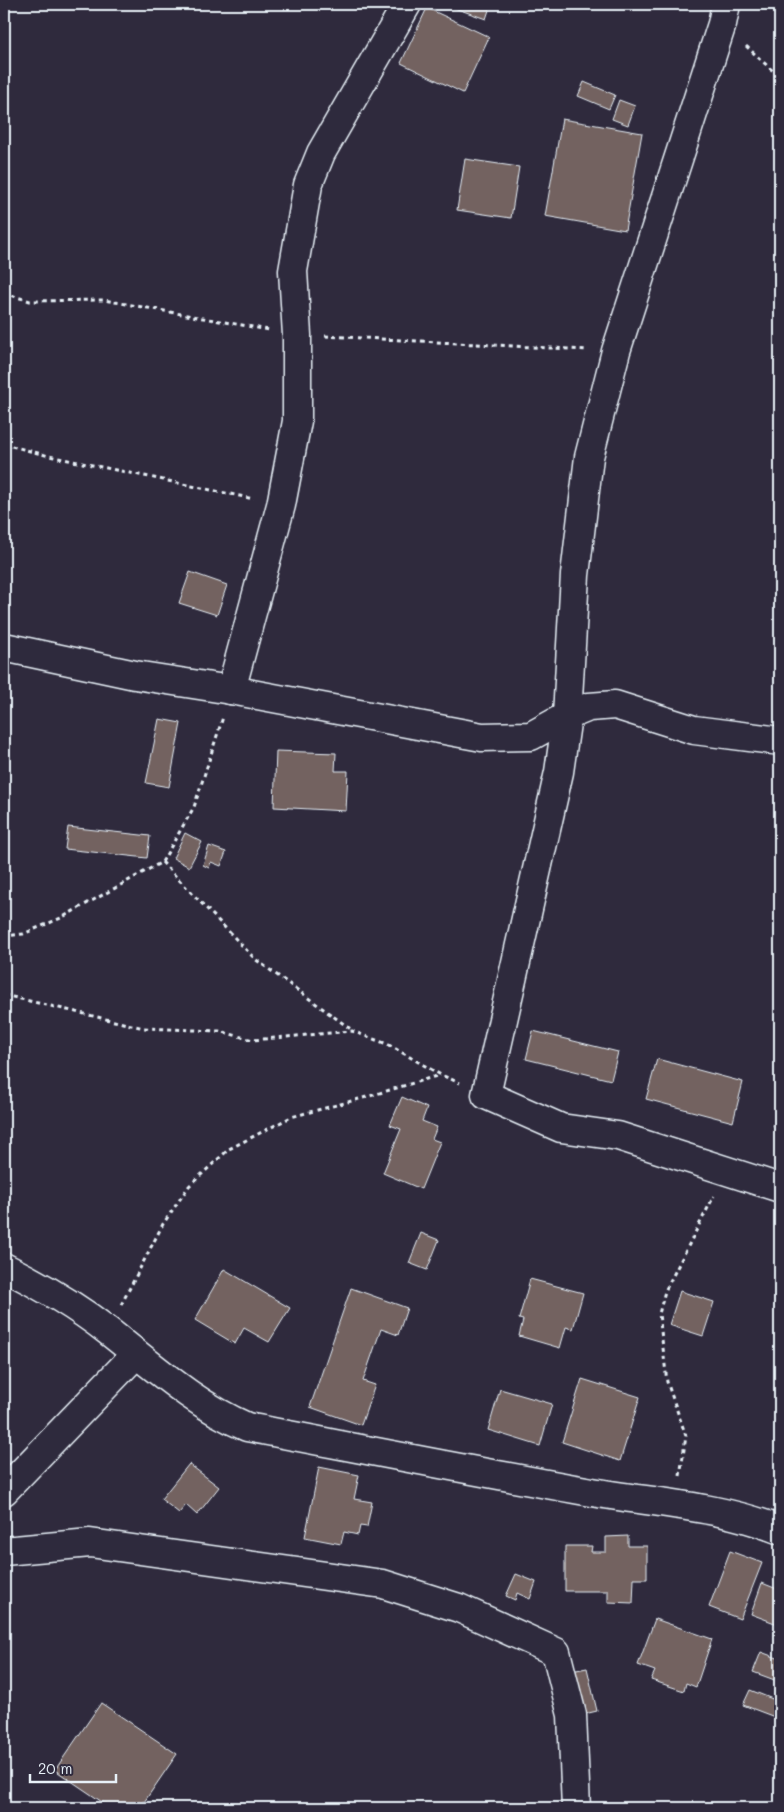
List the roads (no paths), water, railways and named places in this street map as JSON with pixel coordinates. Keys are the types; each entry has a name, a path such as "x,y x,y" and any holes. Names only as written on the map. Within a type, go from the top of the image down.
{"street":[{"path":"231,690 281,505 298,421 297,335 292,272 308,186 321,153 407,4"},
{"path":"724,14 616,351 589,457 575,575 567,716 559,772 486,1095 561,1128 618,1136 780,1188"},
{"path":"4,647 135,675 231,690 482,737 531,736 567,716 589,707 615,705 694,730 780,741"},
{"path":"531,736 559,772"},
{"path":"4,1267 35,1282 108,1330 180,1389 226,1418 247,1427 593,1492 677,1504 763,1524 780,1530"},
{"path":"4,1491 136,1354"},
{"path":"4,1551 90,1543 383,1584 459,1608 477,1616 556,1652 572,1715 576,1808"}]}
